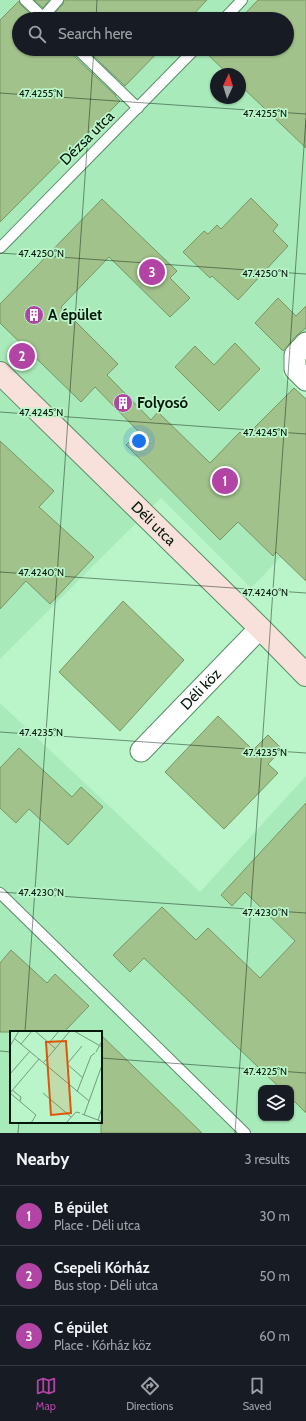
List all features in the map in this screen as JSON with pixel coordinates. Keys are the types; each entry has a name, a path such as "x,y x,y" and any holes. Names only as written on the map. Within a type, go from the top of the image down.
{"street":[{"path":"300,349 295,369 306,380"},
{"name":"Déli utca","path":"0,373 306,675"},
{"name":"Déli köz","path":"141,751 260,628"}],"lane":[{"path":"25,0 38,12"},
{"path":"49,12 58,0"},
{"path":"231,12 242,0"},
{"path":"84,56 138,108"},
{"name":"Dézsa utca","path":"0,248 188,56"},
{"path":"0,893 245,1133"}],"shaded area":[{"path":"0,0 306,0 306,334 284,355 283,376 306,399 306,531 251,588 161,498 0,659"},
{"path":"0,703 200,892 306,776 306,1133 0,1133"}],"building":[{"path":"34,0 49,0 43,8"},
{"path":"64,0 207,0 196,12 56,12 63,4"},
{"path":"258,0 306,0 306,148 246,91 246,68 222,68 209,56 294,56 294,12 247,12"},
{"path":"19,1 28,12 12,12 12,56 74,56 120,101 0,222 0,20"},
{"path":"93,56 154,56 125,86"},
{"path":"251,198 278,225 273,231 288,246 238,300 212,276 210,278 183,252 204,231 208,234 217,225 221,229"},
{"path":"102,199 177,271 170,278 190,298 170,317 109,257 61,307 118,364 107,375 151,420 158,412 210,463 240,432 245,437 294,388 306,399 306,581 276,552 273,556 238,522 220,540 126,445 139,432 95,387 81,402 0,323 0,304"},
{"path":"278,298 296,316 306,306 306,328 297,335 283,351 255,323"},
{"path":"235,343 260,369 219,411 175,367 195,346 214,365"},
{"path":"0,441 54,491 39,507 94,557 50,604 26,581 0,609"},
{"path":"123,601 184,660 120,731 59,672"},
{"path":"218,716 253,750 268,735 282,749 268,764 278,773 224,829 165,772"},
{"path":"19,748 72,797 81,787 103,807 68,845 29,809 16,823 0,808 0,768"},
{"path":"306,803 306,1113 294,1101 294,1085 277,1085 144,958 130,972 113,955 162,907 196,940 208,928 260,978 295,941 245,892 232,906 221,895"},
{"path":"11,950 47,983 55,974 89,1006 65,1031 0,1032 0,963"},
{"path":"102,1036 202,1133 101,1133"}],"place":[{"name":"C épület","path":"152,272"},
{"name":"A épület","path":"34,315"},
{"name":"Csepeli Kórház","path":"22,356"},
{"name":"Folyosó","path":"123,403"},
{"name":"B épület","path":"225,481"}]}
